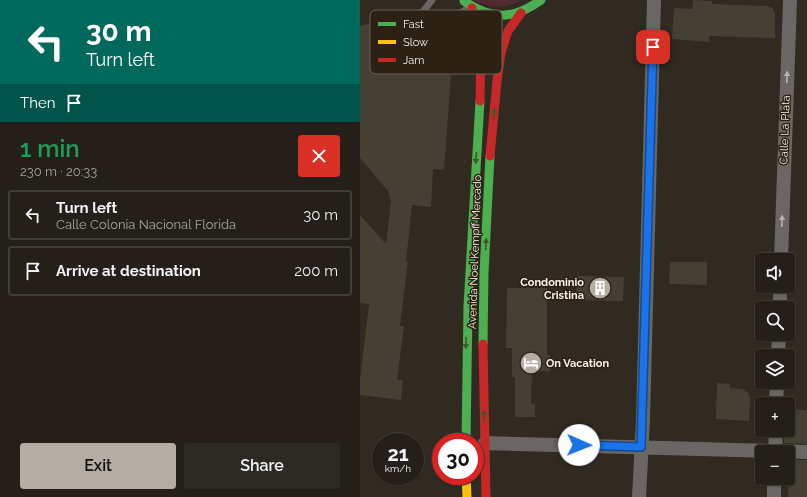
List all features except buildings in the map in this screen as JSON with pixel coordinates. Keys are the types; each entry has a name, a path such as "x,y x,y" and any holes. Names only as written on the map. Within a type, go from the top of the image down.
{"main road":[{"path":"462,0 477,10"},
{"path":"502,16 521,13 533,7 541,0"},
{"name":"Avenida Noel Kempff Mercado","path":"502,50 508,31 521,13"},
{"name":"Avenida Noel Kempff Mercado","path":"466,433 466,356 469,279 482,74"},
{"name":"Avenida Noel Kempff Mercado","path":"486,497 483,355 484,273 490,158 498,74"},
{"path":"466,485 467,497"}],"street":[{"path":"638,497 641,447 654,0"},
{"name":"Calle La Plata","path":"781,253 790,0"},
{"path":"485,443 755,451"},
{"path":"795,452 807,452"},
{"path":"774,485 774,497"}],"lane":[{"path":"424,10 432,0"},
{"path":"467,10 471,7"}],"shaded area":[{"path":"472,0 521,0 508,6 496,7"}],"traffic: fast":[{"path":"502,15 521,11 531,7 541,0"},
{"path":"464,1 480,10"},
{"path":"466,433 468,306 480,101"},
{"path":"483,344 484,273 490,156"}],"traffic: slow":[{"path":"466,485 467,497"}],"traffic: jam":[{"path":"502,50 508,31 521,13"},
{"path":"480,101 481,74"},
{"path":"490,156 498,74"},
{"path":"483,344 486,497"}],"place":[{"name":"Condominio Cristina","path":"600,288"},
{"name":"On Vacation","path":"531,363"}],"route":[{"path":"579,445 641,447 653,47"}]}
